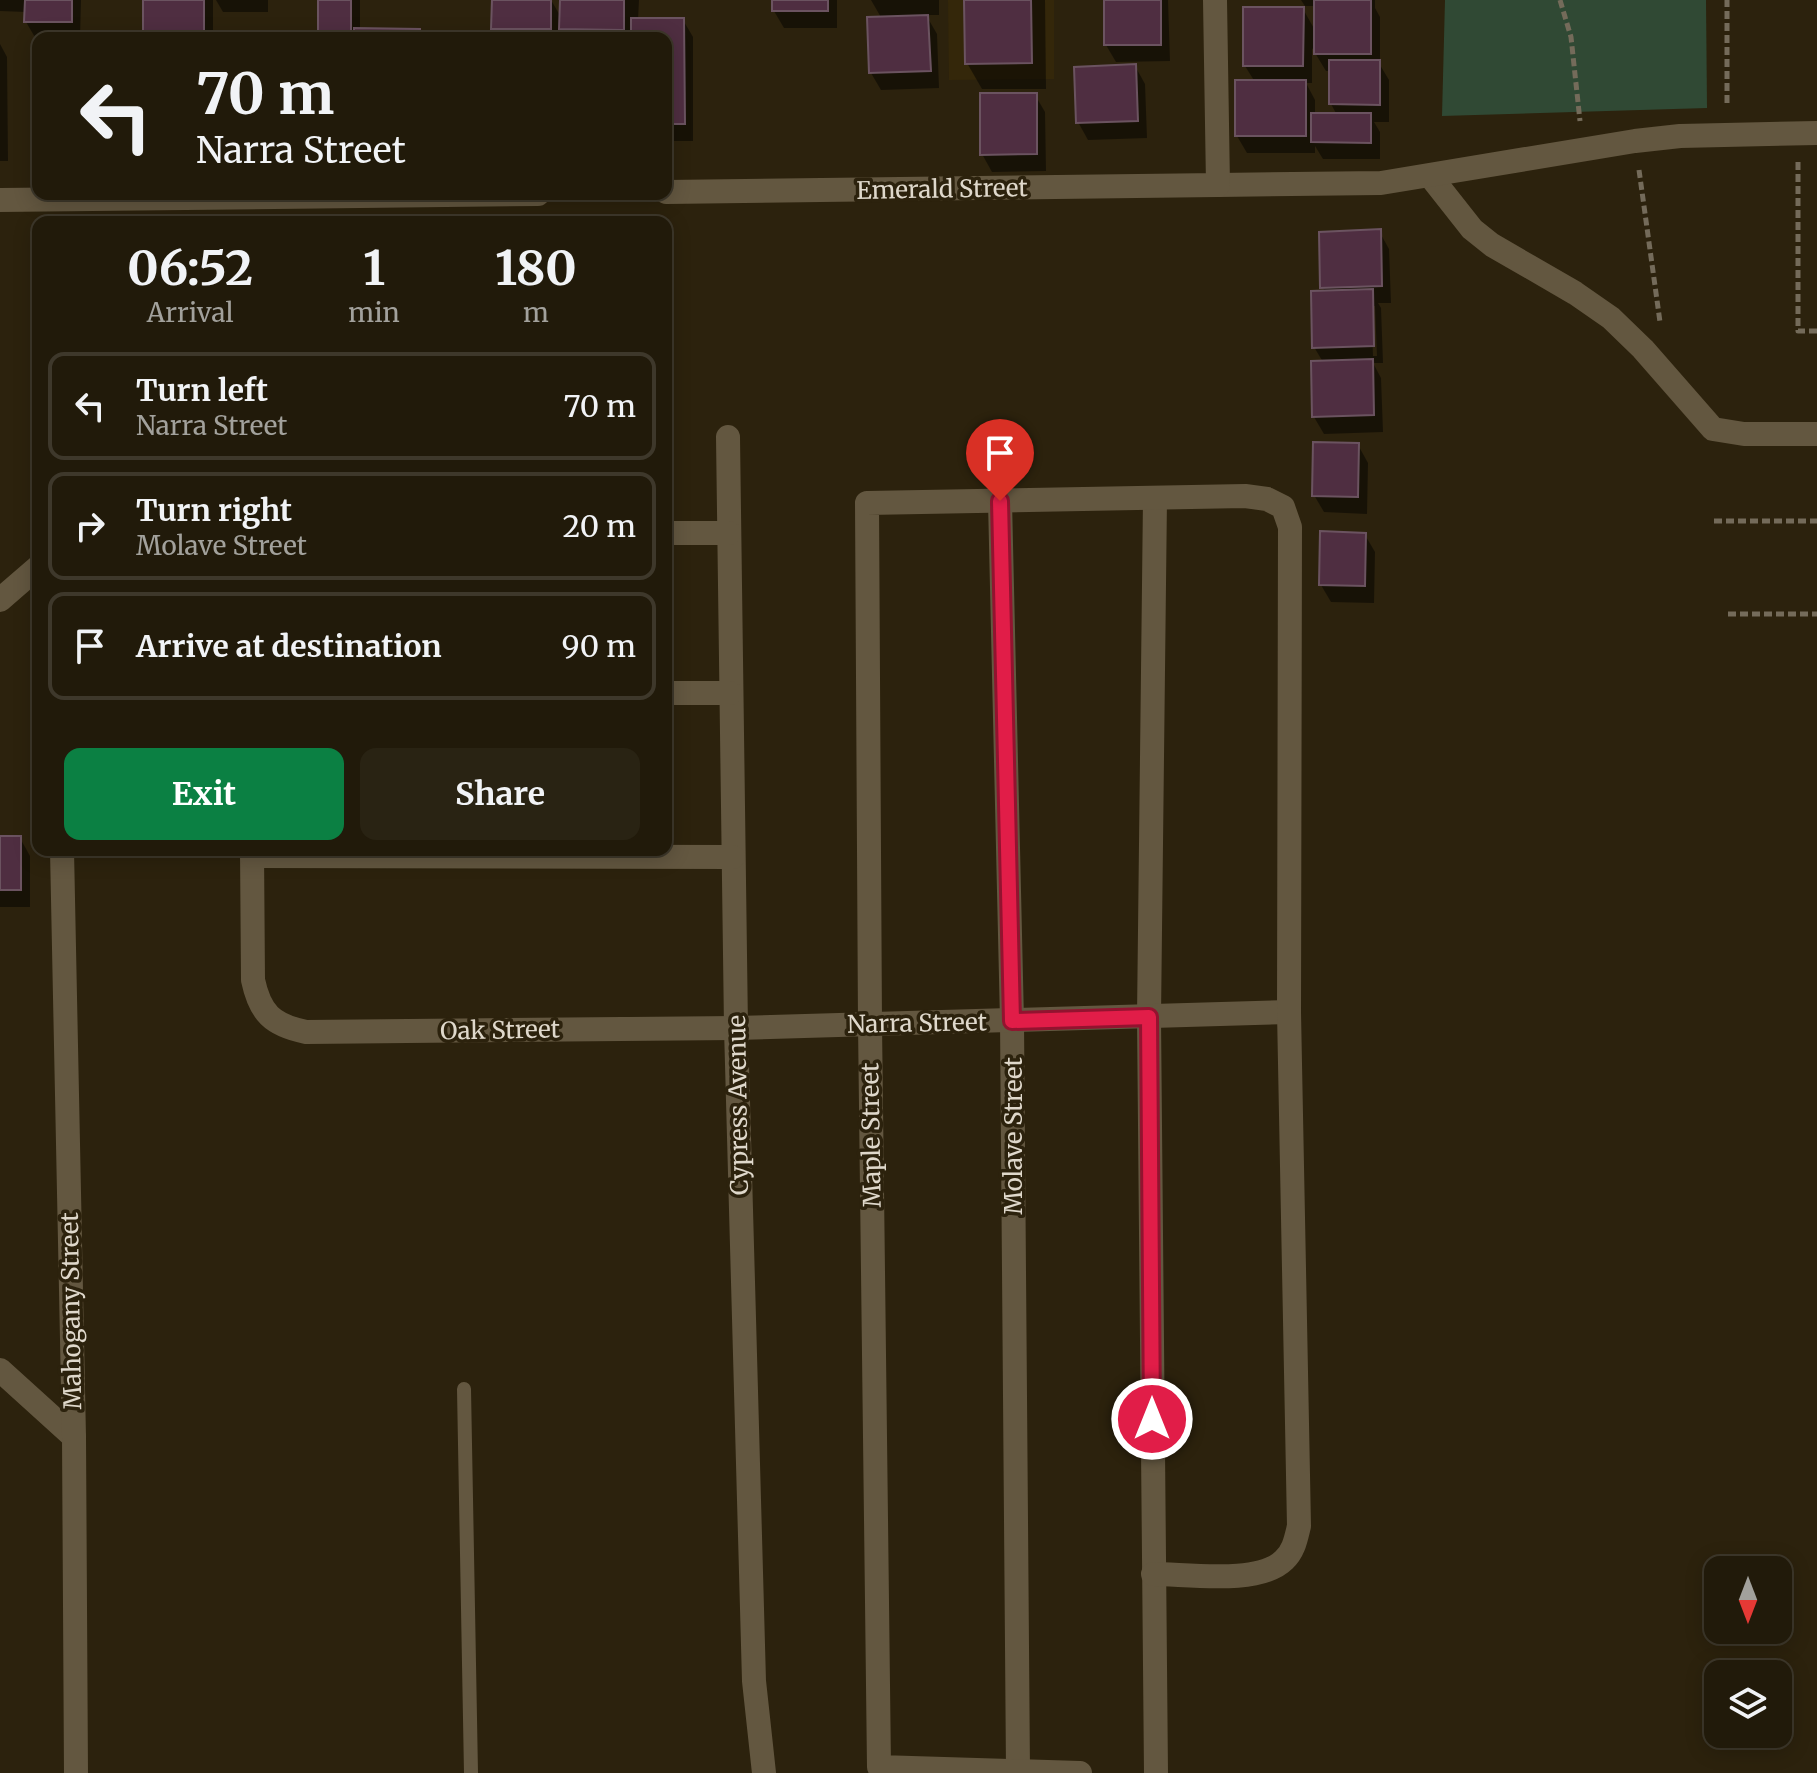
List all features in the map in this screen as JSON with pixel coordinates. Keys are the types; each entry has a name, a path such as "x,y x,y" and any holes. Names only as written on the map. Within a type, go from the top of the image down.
{"street":[{"path":"1215,0 1218,185"},
{"name":"Emerald Street","path":"672,192 1381,183 1635,141 1726,134 1808,133"},
{"path":"1431,177 1472,229 1492,245 1575,293 1611,318 1643,349 1713,429 1744,434 1817,434"},
{"path":"0,200 66,211 371,200"},
{"name":"Cypress Avenue","path":"728,437 736,1028 754,1681 764,1773"},
{"path":"1000,501 1245,496 1267,499 1283,507 1290,527 1289,1012 1299,1526 1295,1544 1285,1560 1268,1571 1250,1575 1153,1574"},
{"path":"1155,498 1149,1017 1156,1773"},
{"name":"Maple Street","path":"1000,501 867,503 879,1767 1018,1771"},
{"name":"Molave Street","path":"1000,501 1012,1021 1018,1771"},
{"path":"672,533 729,533"},
{"path":"0,600 32,572"},
{"path":"672,693 730,693"},
{"name":"Mahogany Street","path":"62,856 74,1437 76,1773"},
{"name":"Oak Street","path":"252,856 253,980 257,1000 269,1017 286,1028 306,1032 736,1028"},
{"path":"613,856 733,857"},
{"name":"Narra Street","path":"736,1028 1289,1012"},
{"path":"0,1370 74,1437"},
{"path":"1018,1771 1080,1773"}],"lane":[{"path":"464,1389 471,1773"}],"path":[{"path":"1560,0 1571,37 1583,148"},
{"path":"1726,134 1727,0"},
{"path":"1808,133 1798,331 1817,331"},
{"path":"1635,141 1662,331"},
{"path":"1714,521 1817,521"},
{"path":"1728,614 1817,614"}],"shaded area":[{"path":"948,0 1054,0 1054,79 949,80"}],"green space":[{"path":"1445,0 1706,0 1707,108 1442,116"}],"building":[{"path":"25,0 72,0 72,22 24,22"},
{"path":"143,0 204,0 204,32 143,32"},
{"path":"318,0 351,0 351,32 318,32"},
{"path":"492,0 551,0 551,29 491,29"},
{"path":"560,0 624,0 624,30 559,29"},
{"path":"772,0 828,0 828,11 772,11"},
{"path":"964,0 1031,0 1032,63 965,64"},
{"path":"1104,0 1161,0 1161,45 1104,45"},
{"path":"1314,0 1371,0 1371,54 1314,54"},
{"path":"1243,7 1304,7 1303,66 1243,66"},
{"path":"928,15 931,71 869,73 867,17"},
{"path":"631,18 684,18 685,124 672,124 672,32 631,32"},
{"path":"354,28 420,29 420,32 354,32"},
{"path":"1329,60 1380,60 1380,105 1329,104"},
{"path":"1136,64 1138,121 1076,123 1074,67"},
{"path":"1235,80 1306,80 1306,136 1235,136"},
{"path":"980,93 1037,93 1037,154 980,155"},
{"path":"1311,113 1371,113 1371,143 1311,142"},
{"path":"1381,229 1382,286 1320,288 1319,232"},
{"path":"1373,289 1374,346 1312,348 1311,291"},
{"path":"1373,359 1374,415 1312,417 1311,361"},
{"path":"1313,442 1359,443 1358,497 1312,496"},
{"path":"1320,531 1366,533 1365,586 1319,585"},
{"path":"0,836 21,836 21,890 0,890"}],"route":[{"path":"1000,501 1012,1021 1149,1017 1152,1419"}]}
